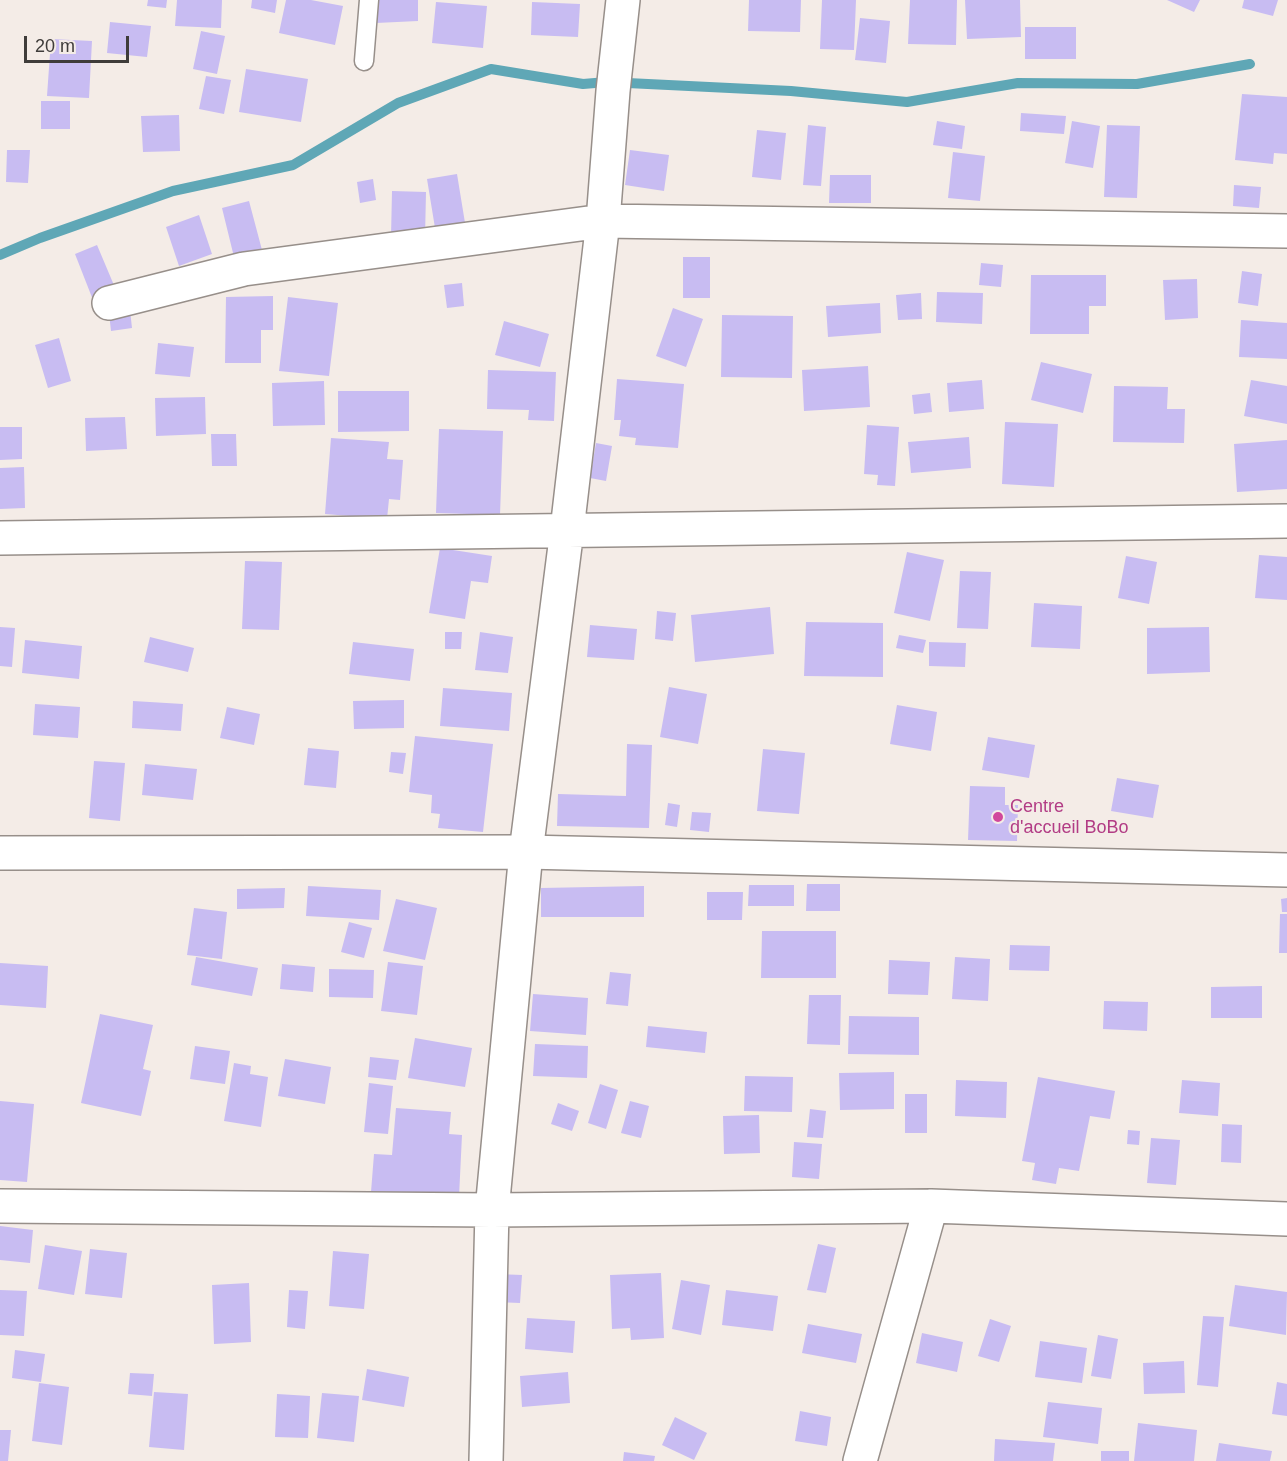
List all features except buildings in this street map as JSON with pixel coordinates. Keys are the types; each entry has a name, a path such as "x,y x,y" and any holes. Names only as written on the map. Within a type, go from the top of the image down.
{"street":[{"path":"486,1461 492,1210 526,852 603,221 623,0"},
{"path":"109,303 244,269 603,221 1287,231"},
{"path":"0,538 1287,521"},
{"path":"0,853 526,852 1287,870"},
{"path":"0,1206 492,1210 931,1206 1287,1219"},
{"path":"860,1461 931,1206"}],"lane":[{"path":"364,61 369,0"}],"waterway":[{"path":"0,255 40,238 173,191 293,165 398,103 491,69 583,84 607,82 791,91 907,102 1018,83 1137,84 1250,64"}],"place":[{"name":"Centre d'accueil BoBo","path":"998,817"}]}
